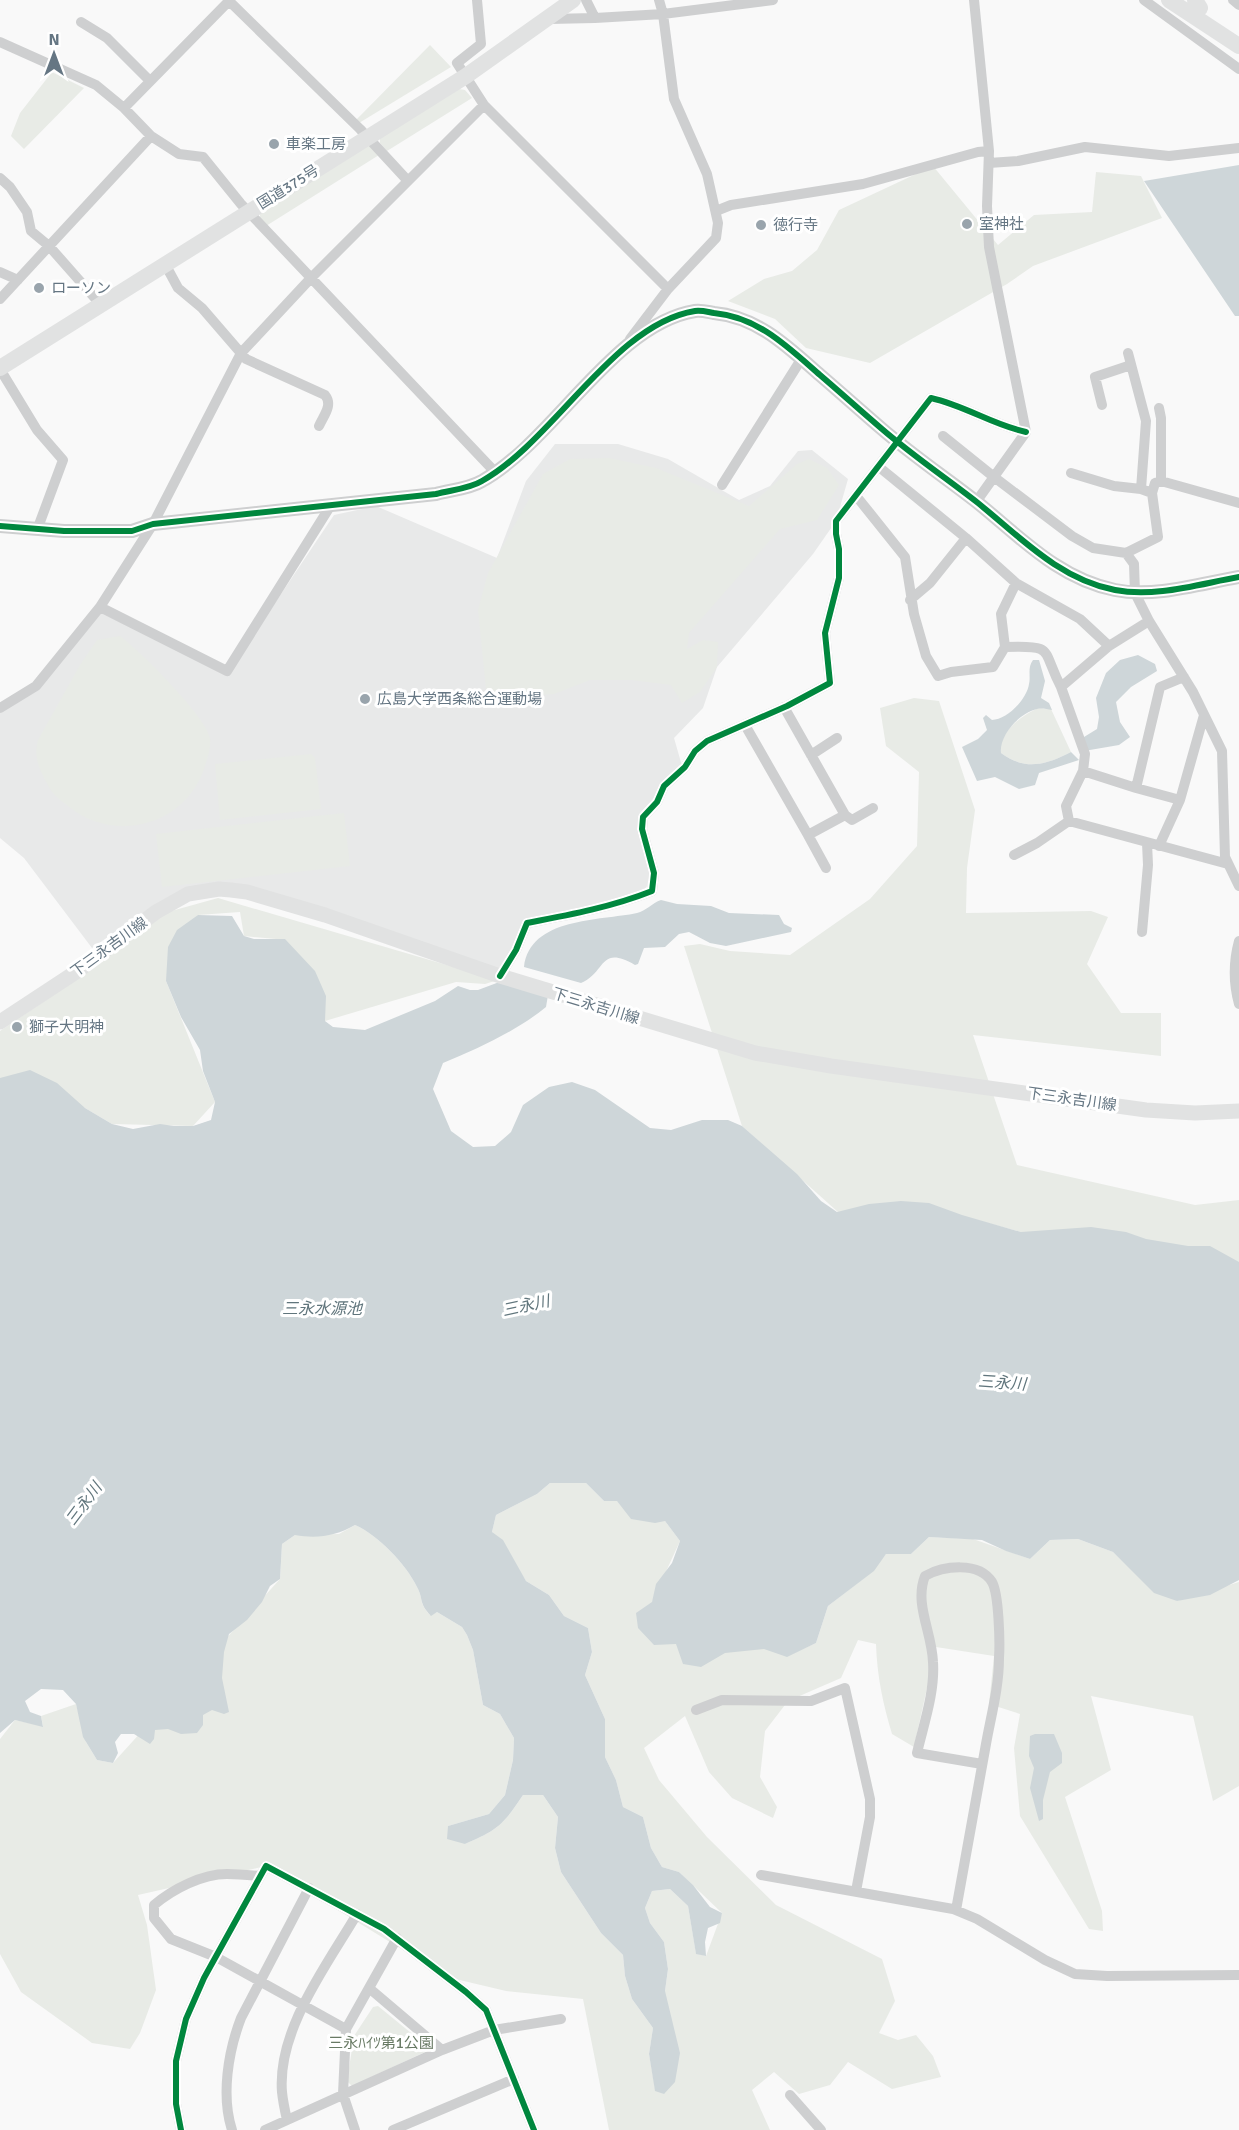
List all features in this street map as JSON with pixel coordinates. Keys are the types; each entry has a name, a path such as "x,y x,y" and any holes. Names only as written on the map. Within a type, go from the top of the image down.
{"highway":[{"name":"国道375号","path":"0,369 466,76 573,0"},
{"path":"1169,0 1239,46"},
{"path":"1195,3 1239,39"}],"main road":[{"name":"下三永吉川線","path":"0,1022 79,970 156,912 189,894 219,889 247,892 325,915 500,976 755,1053 831,1066 1146,1110 1195,1113 1239,1112"}],"street":[{"path":"124,108 229,0 368,137 408,181"},
{"path":"477,0 481,44 457,63 484,105 668,289"},
{"path":"586,0 595,18"},
{"path":"0,526 37,530 132,531 153,524 436,494 481,482 520,454 617,354 643,325 668,289 716,238 718,223 707,174 674,99 663,14 659,0"},
{"path":"548,19 663,14 773,0"},
{"path":"974,0 989,151 987,206 989,247 1026,432 976,502"},
{"path":"1144,0 1239,69"},
{"path":"1233,0 1239,5"},
{"path":"81,22 106,38 150,81"},
{"path":"0,42 96,85 124,108 151,136 179,154 203,157 248,212 495,472"},
{"path":"0,708 36,686 100,607 153,524 241,352 311,278 484,105"},
{"path":"0,298 151,136"},
{"path":"989,163 1018,161 1085,147 1169,156 1239,148"},
{"path":"716,211 731,205 863,184 978,152 989,151"},
{"path":"0,178 10,187 27,212 31,231 49,246 100,305"},
{"path":"165,264 178,288 202,308 246,359 326,395 329,407 319,426"},
{"path":"0,272 18,280"},
{"path":"617,354 662,321 696,311 729,314 757,325 781,340 898,443 976,502 1054,566 1087,582 1135,593 1168,590 1239,577"},
{"path":"1128,353 1146,421 1141,489"},
{"path":"722,485 802,358"},
{"path":"1102,405 1095,377 1131,365"},
{"path":"0,369 37,430 63,460 37,530"},
{"path":"500,976 516,950 527,923 568,916 632,899 652,891 654,873 642,829 643,817 657,802 671,777 685,767 701,746 707,741 784,707 830,683 825,633 839,578 836,521 931,398 950,402 1000,424 1026,432"},
{"path":"1159,408 1161,481"},
{"path":"943,436 1072,536 1093,548 1126,553 1158,537 1152,493 1155,483 1161,481 1239,503"},
{"path":"879,467 966,538 1016,583 1080,619 1109,646"},
{"path":"1071,473 1114,486 1141,489 1152,493"},
{"path":"857,496 905,557 910,600 926,656 938,676 951,672 993,667 1005,647 1001,614 1016,583"},
{"path":"100,607 227,670 331,505"},
{"path":"910,600 930,583 966,538"},
{"path":"1126,553 1134,564 1135,593 1149,621 1193,692 1222,752 1225,857 1239,886"},
{"path":"1061,687 1109,646 1149,621"},
{"path":"1005,647 1040,648 1048,655 1061,687 1085,754 1083,771 1066,806 1069,821"},
{"path":"1136,788 1160,687 1184,677"},
{"path":"784,707 845,815 852,820 873,808"},
{"path":"1159,846 1180,800 1204,715"},
{"path":"745,725 826,868"},
{"path":"811,755 837,738"},
{"path":"1083,771 1180,800"},
{"path":"808,835 845,815"},
{"path":"1069,821 1228,864"},
{"path":"1014,855 1037,843 1069,821"},
{"path":"1142,932 1148,865 1147,843"},
{"path":"1239,941 1234,957 1233,976 1239,1004"},
{"path":"957,1910 982,1764 999,1660 997,1596 993,1582 984,1573 969,1568 949,1568 925,1576 921,1586 921,1602 928,1624 933,1660 933,1688 917,1753 982,1764"},
{"path":"696,1710 722,1700 812,1701 845,1688 870,1799 870,1817 856,1891"},
{"path":"181,2130 176,2104 176,2061 186,2019 204,1978 266,1866 397,1938 486,2010 532,2129"},
{"path":"260,1876 225,1874 202,1878 166,1895 154,1905 154,1917 171,1939 216,1957 346,2029"},
{"path":"761,1875 957,1910 977,1919 1045,1960 1075,1974 1107,1976 1239,1975"},
{"path":"232,2130 228,2117 227,2090 233,2039 260,1981 309,1888"},
{"path":"287,2120 282,2091 284,2063 291,2034 303,2006 357,1914"},
{"path":"355,2130 343,2094 346,2029 397,1938"},
{"path":"369,1988 442,2050"},
{"path":"265,2130 442,2050 494,2031 561,2019"},
{"path":"393,2130 514,2079"},
{"path":"790,2095 821,2130"}],"shaded area":[{"name":"広島大学西条総合運動場","path":"555,444 618,444 668,459 739,500 770,486 798,451 812,450 848,479 836,521 813,554 717,667 703,708 674,738 682,766 639,816 650,875 646,889 632,896 526,921 513,948 498,969 296,902 180,892 144,912 92,948 24,858 0,838 0,713 38,690 101,613 228,673 334,515 376,506 497,558 526,481"}],"green space":[{"path":"430,45 451,67 359,123 356,120"},
{"path":"52,72 84,88 24,149 11,136 20,113"},
{"path":"459,89 465,90 472,98 387,151 380,143 380,137"},
{"path":"366,145 372,146 379,155 266,226 260,219 260,212"},
{"path":"933,166 998,245 1034,215 1092,212 1096,172 1141,176 1162,218 1033,266 1007,284 870,363 806,348 775,319 728,301 764,279 792,271 817,250 839,210"},
{"path":"609,458 656,468 749,506 797,464 809,459 827,468 839,485 817,520 780,529 689,633 687,649 703,640 718,642 717,667 700,692 682,703 671,685 631,680 590,680 554,694 487,699 478,610 488,573 543,474 570,459"},
{"path":"120,636 142,655 186,701 198,716 210,739 206,763 196,786 183,803 166,815 147,823 127,826 107,825 87,818 68,806 51,790 40,770 36,753 38,740 80,665 97,640"},
{"path":"914,698 939,701 975,810 967,868 966,913 1091,911 1108,917 1087,964 1121,1013 1161,1013 1161,1056 973,1035 1017,1165 1195,1205 1239,1200 1239,1271 1021,1232 911,1202 838,1212 742,1126 684,946 700,944 730,951 790,955 870,899 917,846 919,772 886,746 880,708"},
{"path":"1038,708 1051,709 1071,752 1036,764 1019,762 1001,753 1003,738 1007,732 1018,720"},
{"path":"311,754 315,758 321,809 220,820 215,764"},
{"path":"344,813 350,866 162,887 156,834"},
{"path":"218,898 498,980 485,984 456,982 325,1021 276,939 244,936 240,912 198,915 166,981 215,1102 193,1126 112,1124 85,1108 0,1080 0,1031 92,969 157,915"},
{"path":"550,1483 586,1483 604,1501 617,1501 665,1521 680,1541 652,1602 765,1641 787,1656 816,1643 828,1606 868,1575 886,1554 911,1554 929,1537 973,1539 1030,1559 1050,1540 1078,1539 1113,1552 1135,1573 1177,1601 1239,1582 1239,1786 1213,1801 1193,1716 1091,1696 1111,1770 1065,1797 1102,1911 1103,1931 1089,1929 1020,1816 1014,1748 1020,1714 989,1704 994,1656 936,1647 914,1747 892,1734 881,1690 876,1644 858,1640 841,1678 788,1701 765,1731 760,1777 777,1807 773,1818 732,1798 709,1772 685,1716 644,1748 659,1780 707,1837 776,1905 882,1959 895,2001 879,2033 898,2040 916,2035 933,2056 941,2077 892,2089 848,2062 830,2085 799,2094 774,2072 752,2090 770,2130 609,2130 583,1999 506,1991 447,1977 266,1866 138,1895 147,1925 156,1990 140,2033 130,2049 92,2043 21,1992 0,1954 0,1739 15,1720 43,1726 41,1716 76,1704 86,1742 97,1760 113,1763 280,1579 282,1544 295,1535 339,1534 355,1525 382,1543 399,1560 412,1578 424,1607 430,1615 437,1612 462,1627 473,1650 483,1705 500,1714 514,1738 513,1760 505,1795 489,1814 448,1826 465,1844 485,1835 499,1825 523,1795 543,1795 558,1817 555,1848 561,1872 601,1933 623,1955 625,1976 632,1999 653,2028 649,2054 655,2088 664,2094 665,1991 668,1969 664,1942 650,1923 645,1908 652,1891 670,1889 688,1906 696,1953 706,1956 722,1913 679,1872 662,1867 651,1848 643,1817 623,1807 616,1780 605,1757 605,1719 585,1675 592,1652 588,1628 564,1616 549,1595 526,1581 492,1532 496,1515 537,1494"},
{"name":"三永ﾊｲﾂ第1公園","path":"378,2006 427,2046 425,2052 352,2086 347,2081 354,2036 373,2007"}],"water":[{"path":"1239,165 1239,316 1235,316 1144,181"},
{"path":"1138,655 1155,664 1157,671 1131,687 1116,702 1120,722 1130,737 1119,745 1084,751 1084,737 1097,729 1099,717 1096,698 1106,673 1120,660"},
{"path":"1033,660 1039,660 1045,681 1041,698 1049,703 1052,710 1030,711 1017,720 1003,740 1001,753 1010,759 1027,764 1044,763 1071,752 1079,760 1039,773 1035,785 1019,789 995,777 977,781 962,747 978,739 987,730 983,718 986,715 992,720 998,719 1010,713 1020,702 1030,681 1030,666"},
{"path":"661,900 677,904 711,906 729,913 779,915 784,924 792,928 791,932 726,946 710,943 689,932 679,934 665,947 644,948 638,964 635,965 623,959 609,959 581,983 524,967 529,951 539,939 553,930 587,920 637,913"},
{"name":"三永水源池","path":"198,915 232,916 244,936 254,939 285,939 315,971 326,996 325,1021 333,1027 365,1030 435,1001 458,986 478,990 502,981 548,995 546,1007 522,1024 443,1063 433,1089 451,1131 473,1147 495,1146 511,1132 523,1105 549,1087 572,1082 595,1090 650,1128 671,1130 702,1120 728,1120 742,1126 797,1174 821,1201 837,1212 869,1204 901,1201 929,1203 1021,1232 1091,1227 1126,1232 1146,1239 1188,1246 1210,1246 1239,1262 1239,1580 1210,1595 1177,1601 1154,1593 1113,1552 1078,1539 1050,1540 1030,1559 982,1540 929,1537 911,1554 886,1554 874,1571 828,1606 816,1643 787,1657 764,1649 725,1653 701,1667 683,1664 676,1644 654,1645 638,1628 636,1613 652,1602 656,1584 672,1563 680,1541 665,1521 655,1523 631,1519 617,1501 604,1501 586,1483 550,1483 537,1494 496,1515 492,1532 503,1540 526,1581 549,1595 564,1616 588,1628 592,1652 585,1675 605,1719 605,1757 616,1780 623,1807 643,1817 651,1848 662,1867 679,1872 693,1885 710,1907 722,1913 720,1923 708,1928 705,1942 706,1956 696,1954 688,1906 670,1889 652,1891 645,1908 650,1923 664,1942 668,1969 665,1991 680,2053 675,2082 664,2094 655,2091 649,2054 653,2028 632,1999 625,1976 623,1955 601,1933 561,1872 555,1848 558,1817 543,1795 523,1795 499,1826 476,1839 465,1844 447,1839 448,1826 489,1814 505,1795 513,1760 514,1738 500,1714 483,1705 473,1650 462,1627 437,1612 431,1616 424,1607 419,1591 406,1569 382,1543 355,1525 326,1536 295,1535 282,1544 280,1579 270,1586 262,1602 247,1620 229,1634 224,1652 222,1678 229,1712 224,1714 212,1710 203,1715 203,1725 197,1733 181,1734 168,1729 155,1730 154,1739 150,1744 134,1734 121,1734 115,1742 118,1753 113,1763 97,1760 83,1737 76,1704 63,1690 41,1689 25,1701 30,1712 41,1716 43,1727 15,1720 0,1733 0,1078 30,1070 57,1083 85,1108 112,1124 133,1129 160,1124 193,1126 211,1120 215,1102 203,1071 200,1050 181,1017 166,981 168,947 177,930"},
{"path":"1054,1734 1062,1753 1062,1763 1050,1772 1043,1800 1043,1819 1039,1821 1030,1788 1034,1768 1029,1756 1030,1736"}],"cycle path":[{"path":"0,526 64,531 132,531 153,524 436,494 471,486 509,463 611,360 638,337 666,320 700,311 745,320 772,335 905,448 978,503 1025,543 1076,577 1115,590 1130,592 1177,589 1239,577"},
{"path":"500,976 516,950 527,923 606,906 652,891 654,873 642,829 643,817 657,802 664,786 685,767 695,751 707,741 787,706 830,683 825,633 839,578 836,521 931,398 1026,432"},
{"path":"181,2130 176,2104 176,2061 186,2019 204,1978 266,1866 384,1929 486,2010 534,2130"}],"place":[{"name":"車楽工房","path":"274,144"},
{"name":"室神社","path":"967,224"},
{"name":"徳行寺","path":"761,225"},
{"name":"ローソン","path":"39,288"},
{"name":"広島大学西条総合運動場","path":"365,699"},
{"name":"獅子大明神","path":"17,1027"}],"water label":[{"name":"三永川","path":"526,1306"},
{"name":"三永川","path":"1002,1383"},
{"name":"三永川","path":"84,1504"}]}
